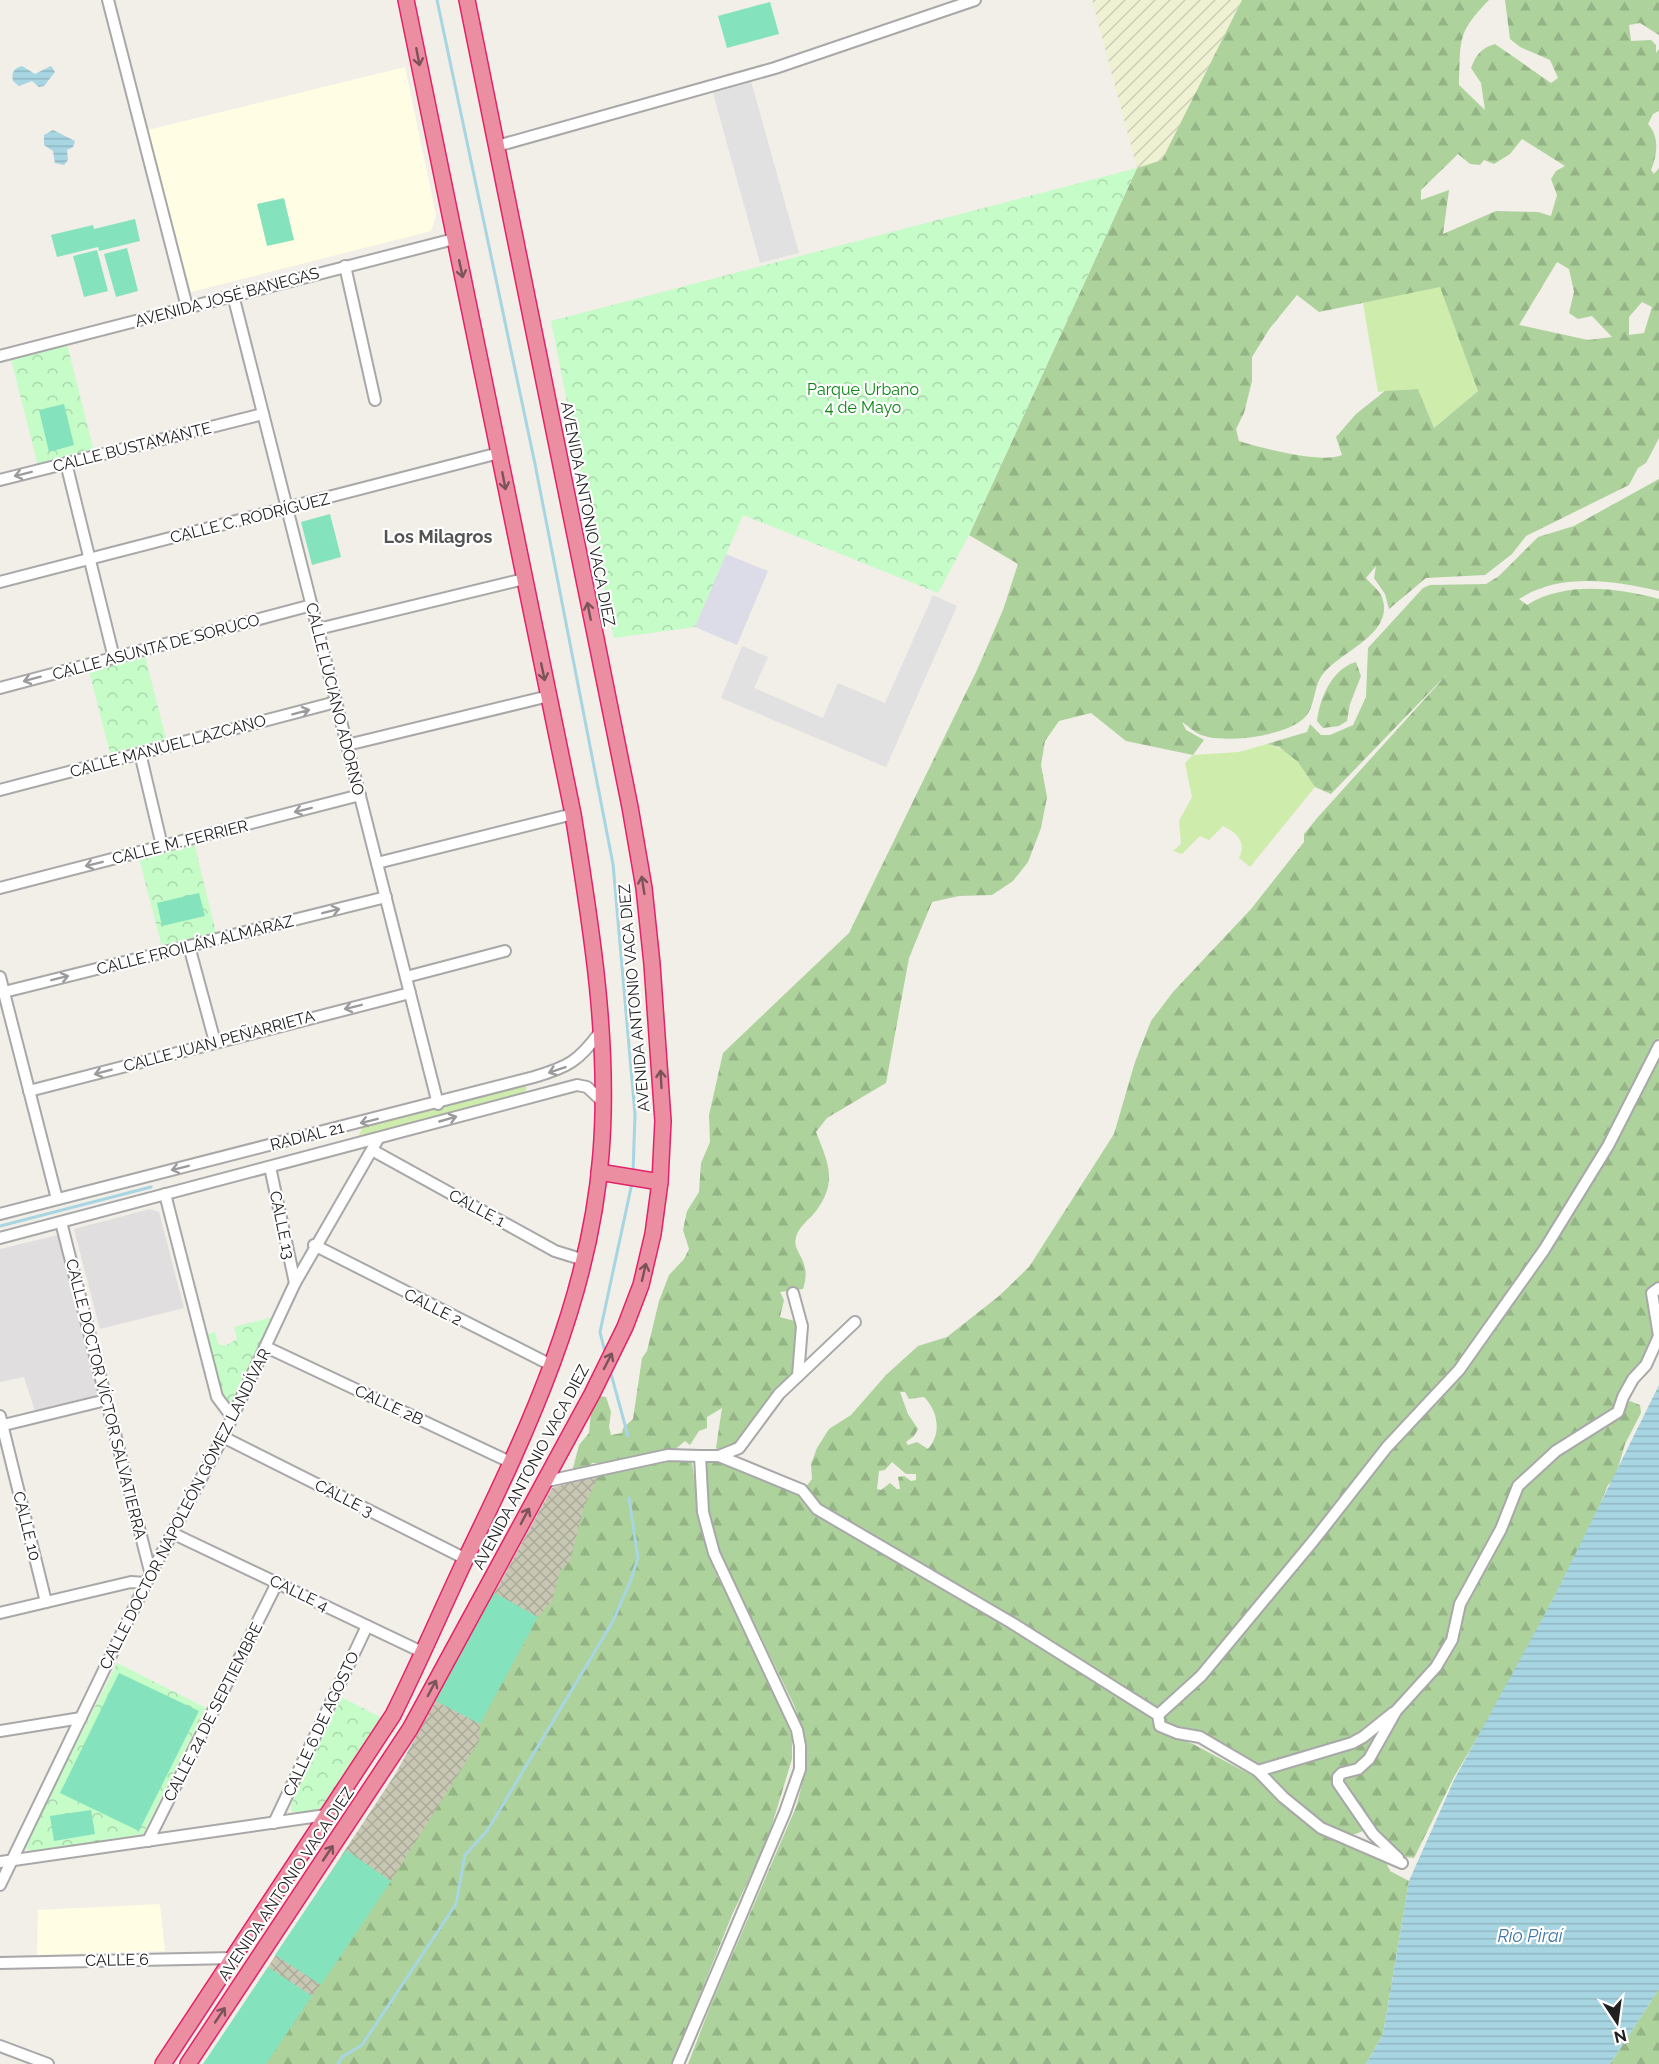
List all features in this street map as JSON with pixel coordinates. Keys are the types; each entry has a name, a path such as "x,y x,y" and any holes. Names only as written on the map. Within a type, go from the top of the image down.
{"highway":[{"name":"AVENIDA ANTONIO VACA DIEZ","path":"163,2064 393,1715 424,1653 512,1463 553,1366 585,1260 607,1173 600,1032 590,921 573,814 406,0"},
{"name":"AVENIDA ANTONIO VACA DIEZ","path":"188,2064 410,1729 592,1394 625,1328 641,1285 653,1234 655,1181 663,1120 660,1055 644,888 467,0"},
{"path":"607,1173 655,1181"}],"street":[{"path":"108,0 187,307"},
{"path":"497,146 775,68 975,0"},
{"name":"AVENIDA JOSÉ BANEGAS","path":"0,356 454,238"},
{"path":"345,266 375,400"},
{"name":"CALLE LUCIANO ADORNO","path":"233,295 438,1104"},
{"name":"CALLE BUSTAMANTE","path":"0,480 263,414"},
{"name":"CALLE C. RODRÍGUEZ","path":"0,582 499,453"},
{"path":"66,463 114,658"},
{"path":"318,629 524,579"},
{"name":"CALLE ASUNTA DE SORUCO","path":"0,688 312,605"},
{"path":"347,745 549,696"},
{"name":"CALLE MANUEL LAZCANO","path":"0,790 336,702"},
{"path":"140,753 162,846"},
{"name":"CALLE M. FERRIER","path":"0,888 360,795"},
{"path":"377,863 573,814"},
{"name":"CALLE FROILÁN ALMARAZ","path":"4,992 386,897"},
{"path":"189,946 215,1042"},
{"path":"406,977 505,951"},
{"path":"0,977 4,992 4,1006 57,1199"},
{"name":"CALLE JUAN PEÑARRIETA","path":"29,1091 410,993"},
{"name":"RADIAL 21","path":"0,1214 438,1104 566,1068 581,1057 600,1032"},
{"path":"1158,1715 1214,1661 1387,1447 1459,1370 1550,1240 1608,1146 1659,1046"},
{"path":"534,1077 537,1094"},
{"name":"RADIAL 21","path":"0,1238 110,1206 378,1139 537,1094 577,1085 587,1087 603,1102"},
{"name":"CALLE DOCTOR NAPOLEÓN GÓMEZ LANDÍVAR","path":"0,1885 149,1579 223,1437 314,1245 378,1139"},
{"name":"CALLE 1","path":"372,1150 555,1251 585,1260"},
{"name":"CALLE 13","path":"270,1167 295,1283"},
{"path":"106,1189 110,1206"},
{"path":"165,1194 217,1397 231,1417"},
{"name":"CALLE DOCTOR VÍCTOR SALVATIERRA","path":"61,1222 149,1579"},
{"name":"CALLE 2","path":"314,1245 553,1366"},
{"path":"1258,1771 1352,1743 1364,1737 1396,1711 1437,1667 1452,1640 1460,1604 1501,1529 1518,1486 1556,1451 1618,1412 1633,1379 1646,1365 1659,1336 1652,1293 1659,1288"},
{"path":"793,1293 802,1326 798,1376"},
{"path":"543,1482 668,1455 719,1456 740,1448 779,1394 855,1322"},
{"name":"CALLE 2B","path":"266,1347 512,1463"},
{"path":"1,1423 106,1400"},
{"name":"CALLE 10","path":"1,1423 45,1602"},
{"name":"CALLE 3","path":"223,1437 466,1559"},
{"path":"678,2064 785,1812 800,1769 797,1730 714,1553 703,1512 700,1456"},
{"path":"719,1456 802,1490 817,1509 1012,1623 1158,1715 1160,1726 1177,1733 1200,1737 1258,1771 1283,1797 1321,1828 1402,1863 1373,1834 1338,1784 1338,1777 1358,1769 1369,1759 1396,1711"},
{"name":"CALLE 4","path":"174,1534 424,1653"},
{"path":"0,1613 149,1579"},
{"name":"CALLE 24 DE SEPTIEMBRE","path":"148,1841 277,1583"},
{"name":"CALLE 6 DE AGOSTO","path":"274,1823 367,1626"},
{"path":"0,1731 81,1718"},
{"path":"0,1862 326,1815"},
{"name":"CALLE 6","path":"0,1963 233,1958"},
{"path":"0,2046 48,2064"}],"shaded area":[{"path":"1092,0 1242,0 1162,160 1137,168"},
{"path":"405,67 436,215 431,231 191,292 148,130"},
{"path":"751,81 799,253 760,263 713,93"},
{"path":"726,554 768,571 737,645 695,627"},
{"path":"933,595 957,606 886,767 721,698 742,646 768,657 754,688 823,718 838,683 885,703"},
{"path":"150,1209 159,1212 184,1308 100,1329 74,1229"},
{"path":"58,1235 100,1398 36,1414 24,1377 0,1382 0,1249"},
{"path":"600,1474 586,1553 492,1745 280,2064 204,2064 396,1773 552,1488"},
{"path":"160,1904 165,1951 37,1955 38,1910"}],"green space":[{"path":"1242,0 1489,0 1471,21 1462,38 1459,85 1485,110 1481,83 1471,68 1480,53 1490,46 1495,44 1551,83 1558,78 1550,60 1520,47 1510,39 1505,0 1659,0 1659,35 1640,23 1629,25 1631,41 1651,40 1656,45 1656,53 1659,49 1659,111 1653,114 1648,124 1656,140 1655,158 1651,170 1654,174 1659,168 1659,438 1646,463 1638,468 1629,485 1526,536 1512,554 1485,575 1426,578 1389,609 1385,594 1374,578 1376,566 1366,578 1381,595 1384,608 1382,620 1375,631 1323,674 1306,716 1286,729 1256,736 1225,739 1201,735 1182,722 1186,730 1204,740 1193,755 1126,741 1091,713 1059,721 1045,741 1041,765 1047,797 1041,828 1028,862 1013,881 992,895 959,896 932,902 909,958 886,1083 827,1118 816,1132 829,1172 827,1190 816,1211 802,1226 796,1237 796,1248 805,1270 803,1289 780,1292 784,1300 780,1317 798,1322 795,1372 737,1444 719,1451 716,1448 722,1408 707,1417 707,1428 699,1431 690,1445 685,1441 672,1452 609,1463 592,1463 587,1470 572,1472 579,1445 589,1433 591,1412 599,1396 606,1397 611,1412 609,1427 611,1435 622,1433 623,1428 633,1419 642,1358 647,1351 659,1301 669,1275 684,1259 689,1249 683,1230 687,1211 699,1192 701,1163 710,1142 709,1115 723,1053 849,933 977,670 1003,610 1018,564 969,535 1137,168 1162,160","holes":["1522,139 1565,166 1556,171 1551,179 1557,195 1551,216 1538,212 1496,211 1443,234 1449,190 1421,200 1421,190 1458,154 1470,164 1480,165 1484,160 1494,164 1510,154","1557,262 1569,269 1574,292 1569,313 1578,319 1592,316 1612,337 1588,340 1519,325","1440,287 1478,391 1434,428 1418,389 1385,391 1356,414 1336,437 1342,455 1333,457 1321,458 1291,454 1239,441 1236,429 1244,413 1252,381 1252,357 1270,328 1297,295 1319,312","1642,302 1652,307 1644,333 1629,335 1629,317"]},
{"path":"770,2 779,34 727,48 718,16"},
{"name":"Parque Urbano 4 de Mayo","path":"1137,168 969,535 938,593 743,515 695,627 614,638 551,321"},
{"path":"284,198 294,240 267,246 257,204"},
{"path":"135,219 140,241 99,251 98,247 57,257 51,235 93,225 94,229"},
{"path":"127,248 138,291 116,297 104,254"},
{"path":"97,250 108,291 84,297 73,256"},
{"path":"1441,286 1478,391 1434,428 1418,389 1378,392 1363,303"},
{"path":"67,344 94,452 38,466 11,359"},
{"path":"64,404 74,445 49,452 39,410"},
{"path":"1659,479 1659,591 1606,582 1570,582 1535,590 1519,599 1527,605 1558,592 1592,589 1626,592 1659,599 1659,1038 1617,1123 1569,1205 1465,1356 1179,1694 1168,1698 1157,1710 819,1508 805,1488 812,1479 811,1464 817,1448 829,1429 851,1415 886,1375 918,1346 947,1337 999,1296 1029,1267 1114,1134 1135,1062 1151,1021 1173,992 1251,909 1304,842 1304,834 1318,817 1450,671 1331,794 1315,787 1298,762 1279,747 1267,744 1307,732 1310,724 1321,735 1330,735 1353,725 1366,697 1368,648 1423,588 1430,585 1486,584 1499,576 1538,537 1574,526","holes":["900,1392 905,1392 909,1399 924,1397 935,1415 937,1429 928,1449 917,1442 908,1445 906,1442 914,1436 918,1429 908,1414","892,1462 906,1474 916,1474 916,1480 911,1481 904,1476 898,1477 900,1489 890,1483 881,1490 877,1489 879,1471 885,1470"]},
{"path":"330,514 341,557 312,565 301,522"},
{"path":"145,656 166,739 110,753 89,671"},
{"path":"1356,662 1361,676 1350,704 1347,721 1339,726 1323,728 1317,721 1324,694 1340,671"},
{"path":"1267,744 1282,750 1296,760 1315,787 1250,867 1239,858 1242,847 1239,839 1223,826 1209,840 1200,836 1182,854 1173,851 1181,844 1179,821 1192,797 1185,763 1193,755 1239,752"},
{"path":"194,843 216,933 162,947 139,858"},
{"path":"199,893 205,916 162,926 157,903"},
{"path":"1659,1054 1659,1284 1654,1341 1617,1408 1516,1485 1451,1638 1422,1682 1366,1733 1262,1769 1198,1732 1184,1727 1165,1725 1162,1717 1390,1447 1467,1365"},
{"path":"523,1084 527,1088 524,1093 361,1138 359,1135 363,1127"},
{"path":"273,1317 233,1402 225,1405 204,1335 215,1332 219,1345 227,1345 237,1339 234,1327"},
{"path":"1630,1401 1640,1405 1641,1413 1625,1444 1615,1478 1608,1485 1594,1519 1553,1599 1505,1691 1454,1777 1414,1858 1397,1856 1339,1777 1358,1770 1460,1630 1463,1606 1520,1488 1559,1453 1621,1410"},
{"path":"685,1459 692,1463 704,1538 715,1572 753,1647 786,1722 792,1737 792,1759 768,1838 732,1915 672,2064 266,2064 391,1881 479,1741 480,1724 538,1617 552,1601 560,1571 570,1561 584,1507 600,1474"},
{"path":"710,1459 795,1492 805,1505 1041,1645 1149,1714 1157,1732 1193,1744 1255,1777 1304,1822 1327,1838 1385,1860 1390,1871 1409,1881 1383,2034 1366,2064 688,2064 712,2002 796,1807 804,1768 804,1743 794,1705 723,1562 712,1532 704,1498 703,1482 705,1468"},
{"path":"493,1592 538,1617 480,1724 434,1700"},
{"path":"117,1663 206,1708 143,1834 36,1853 24,1848 25,1845"},
{"path":"119,1673 199,1711 139,1831 60,1793"},
{"path":"339,1696 382,1718 321,1808 304,1813 292,1812 291,1805"},
{"path":"1388,1718 1367,1759 1339,1772 1365,1829 1353,1834 1340,1833 1326,1827 1297,1805 1265,1772 1355,1745"},
{"path":"91,1810 95,1834 54,1841 50,1816"},
{"path":"346,1850 391,1881 321,1985 275,1955"},
{"path":"268,1967 312,1996 266,2064 203,2064"},
{"path":"1659,1989 1659,2064 1610,2064"}],"water":[{"path":"22,66 35,74 51,66 55,72 44,86 39,87 32,81 19,86 13,81 12,76 15,70"},
{"path":"53,130 75,141 73,147 67,150 68,160 64,165 55,163 53,151 44,145 44,135"},
{"name":"Río Piraí","path":"1659,1385 1659,1989 1610,2064 1366,2064 1383,2034 1409,1881 1454,1780 1553,1599"}],"waterway":[{"path":"437,0 535,464 613,864 635,1114 633,1173"},
{"path":"605,1352 600,1332 632,1183"},
{"path":"0,1226 151,1187"},
{"path":"610,1370 628,1436"},
{"path":"338,2064 342,2057 362,2045 456,1904 465,1855 487,1831 612,1623 638,1558 629,1498"}],"district":[{"name":"Los Milagros","path":"438,536"}]}
